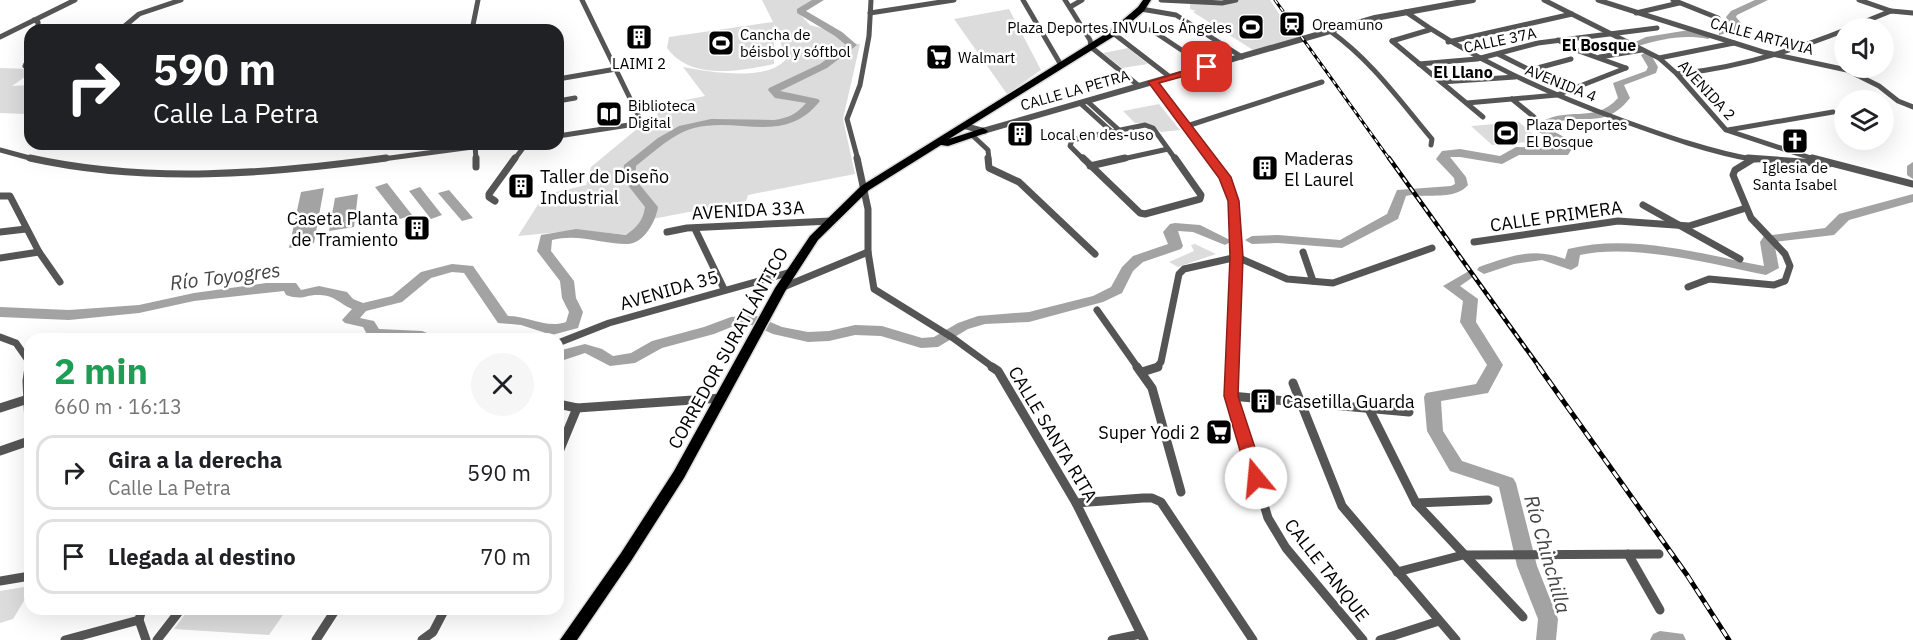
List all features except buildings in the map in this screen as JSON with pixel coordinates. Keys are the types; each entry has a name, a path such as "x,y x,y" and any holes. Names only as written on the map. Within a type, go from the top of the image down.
{"main road":[{"name":"CORREDOR SURATLÁNTICO","path":"568,640 626,557 679,474 781,288 814,238 865,188 1113,33 1141,9 1147,0"},
{"path":"934,145 983,131"}],"street":[{"path":"26,24 75,0"},
{"path":"124,24 142,13 181,0"},
{"path":"473,24 478,0"},
{"path":"564,135 642,123 582,0"},
{"name":"CALLE SANTA RITA","path":"871,0 860,85 848,119 865,188 868,209 868,252 874,289 953,338 998,370 1076,503 1142,637"},
{"path":"870,13 954,0"},
{"path":"1023,0 1061,65"},
{"path":"1065,0 1090,40 1091,47 1139,86"},
{"path":"1070,7 1082,0"},
{"path":"1161,0 1222,3 1236,0"},
{"name":"CALLE LA PETRA","path":"983,131 1375,18 1473,0"},
{"name":"AVENIDA 2","path":"1544,0 1659,58 1677,74 1726,130 1829,164"},
{"name":"CALLE ARTAVIA","path":"1598,0 1780,56 1848,70 1878,85 1898,101 1913,107"},
{"path":"1673,0 1718,18"},
{"path":"1859,0 1891,11 1913,13"},
{"path":"1635,13 1679,3"},
{"path":"1141,9 1176,15 1242,57"},
{"path":"1874,18 1891,11"},
{"name":"AVENIDA 4","path":"1406,12 1477,60 1557,95 1664,136 1754,159 1829,164"},
{"path":"1448,42 1572,14"},
{"path":"34,20 38,24"},
{"path":"1127,22 1153,31 1207,67"},
{"path":"0,37 24,25"},
{"name":"CALLE 37A","path":"1419,64 1477,60 1558,40 1657,28"},
{"path":"1430,30 1392,41 1483,117"},
{"path":"1330,31 1348,44 1374,72 1432,139 1431,145"},
{"path":"1113,33 1170,77"},
{"path":"1677,74 1715,70 1780,56 1834,34"},
{"path":"1467,103 1557,95 1626,68 1558,40"},
{"path":"1659,58 1735,43"},
{"path":"1599,57 1642,50"},
{"path":"1498,54 1530,70 1571,59"},
{"path":"564,78 616,69"},
{"path":"1441,82 1516,77"},
{"name":"CALLE TANQUE","path":"1153,82 1225,177 1233,201 1237,257 1231,396 1268,518 1286,548 1363,640"},
{"path":"1187,126 1322,82"},
{"path":"564,100 575,98"},
{"path":"1512,99 1534,117"},
{"path":"1084,102 1115,131"},
{"path":"1726,130 1833,112"},
{"path":"965,126 983,131"},
{"path":"1150,126 1201,195 1200,200 1145,214 1140,213 1069,143 1072,140 1115,131 1150,126"},
{"path":"972,135 988,150 989,168 1016,180 1095,254"},
{"path":"1090,166 1168,149"},
{"path":"0,150 32,159 75,166 153,174 204,175 344,164 441,150"},
{"path":"475,150 476,167"},
{"path":"495,201 489,197 489,194 522,150"},
{"path":"1688,288 1716,278 1781,284 1785,281 1790,266 1785,254 1751,218 1733,175 1735,170 1754,159"},
{"path":"1829,164 1913,184"},
{"path":"0,196 10,196 17,206 26,229 39,252 60,282"},
{"path":"1643,205 1740,259"},
{"name":"CALLE PRIMERA","path":"1474,243 1618,221 1682,226 1746,208"},
{"name":"AVENIDA 33A","path":"667,232 831,221"},
{"path":"0,232 26,229"},
{"path":"695,229 724,289"},
{"path":"1142,372 1157,368 1161,362 1179,274 1192,267 1237,257 1287,279 1332,283 1432,248"},
{"path":"0,258 39,252"},
{"path":"781,288 868,252"},
{"path":"1303,252 1313,281"},
{"name":"AVENIDA 35","path":"564,341 609,323 791,272"},
{"path":"1097,310 1142,372 1157,399 1181,492"},
{"path":"0,337 16,343 24,354"},
{"path":"1293,383 1342,507 1456,640"},
{"path":"1231,396 1409,412"},
{"path":"564,406 576,408 722,398"},
{"path":"0,408 24,400"},
{"path":"564,439 576,408"},
{"path":"1369,409 1416,503 1523,617"},
{"path":"0,451 24,444"},
{"path":"1076,503 1152,498 1161,502 1252,640"},
{"path":"1416,503 1488,500"},
{"path":"1397,572 1463,555 1514,553 1659,555"},
{"path":"1628,554 1660,610"},
{"path":"0,581 24,577"},
{"path":"65,640 140,615 145,639"},
{"path":"157,640 176,615"},
{"path":"316,640 332,615"},
{"path":"423,640 433,632 442,615"},
{"path":"1380,640 1439,621"},
{"path":"1112,640 1142,637"}],"shaded area":[{"path":"762,0 815,0 797,11 810,25 836,32 847,43 860,44 843,119 855,174 748,195 746,201 642,221 628,235 581,230 518,236 544,195 586,185 591,167 638,128 659,124 656,106 705,96 683,67 722,73 752,73 766,71 786,59 774,24 774,64 732,71 702,69 677,58 667,48 669,37 773,22"},
{"path":"1239,0 1270,0 1289,29 1292,29 1298,38 1253,50 1190,9 1190,4 1238,2"},
{"path":"1009,9 1041,70 1007,94 954,19"},
{"path":"1128,48 1148,64 1122,68 1103,53"},
{"path":"0,68 24,69 24,78 12,86 24,85 24,114 0,113"},
{"path":"1159,104 1180,130 1161,132 1149,124 1135,123 1123,111"},
{"name":"Plaza Deportes El Bosque","path":"1519,122 1541,141 1492,145 1471,126"},
{"path":"387,183 412,215 400,219 375,187"},
{"path":"420,187 442,215 431,219 409,191"},
{"path":"324,188 314,243 289,248 301,192"},
{"path":"449,190 473,218 462,221 438,193"},
{"path":"358,194 354,227 329,231 335,198"},
{"path":"1195,244 1216,254 1178,267 1169,262 1194,251 1191,245"},
{"path":"24,587 24,601 13,619 0,623 0,591"},
{"path":"184,615 283,615 269,635 174,629"}],"waterway":[{"name":"Río Toyogres","path":"361,308 397,299 426,275 452,268 468,269 503,320 522,321 552,330 573,325 576,312 569,298 567,281 544,251 546,238 576,233 628,240 637,233 647,223 652,207 629,179 630,165 676,131 711,122 774,123 787,121 802,114 814,101 779,96 773,90 824,66 852,45 839,34 813,21 800,11 819,0"},
{"path":"1722,33 1736,28 1736,23 1731,17 1734,13 1763,0"},
{"path":"1638,43 1685,33 1708,36"},
{"path":"1421,192 1454,190 1462,185 1460,177 1442,159 1446,154 1460,153 1502,160 1516,151 1564,152 1567,147 1562,140 1539,128 1550,120 1561,117 1594,116 1614,109 1624,98 1618,83 1651,73 1653,67 1646,55"},
{"name":"Río Chinchilla","path":"1913,166 1913,175"},
{"path":"1252,240 1278,239 1342,244 1393,216 1401,193 1411,192"},
{"name":"Río Chinchilla","path":"1484,270 1512,260 1543,256 1571,266 1573,252 1596,247 1671,252 1766,271 1772,268 1767,242 1769,239 1829,232 1844,217 1913,198"},
{"path":"564,354 585,348 610,361 635,358 657,344 709,331 731,322 754,320 778,331 808,337 829,336 855,330 882,331 921,343 938,342 963,326 983,319 1029,317 1098,299 1117,290 1126,270 1132,263 1146,255 1176,246 1170,232 1175,227 1195,228 1225,241"},
{"name":"Río Chinchilla","path":"1469,275 1450,286 1471,299 1468,322 1495,365 1482,389 1432,397 1435,431 1456,466 1507,483 1527,566 1548,619 1546,640"},
{"name":"Río Toyogres","path":"0,312 69,315 139,309 194,297 266,287 291,286 291,292 300,295 319,290 342,295 348,302 361,308"},
{"path":"361,308 350,320 369,324 373,333"},
{"path":"1660,640 1676,640"}],"railway":[{"path":"1275,0 1390,160"},
{"path":"1389,158 1540,368"},
{"path":"1539,367 1687,575 1729,640"}],"place":[{"name":"Oreamuno","path":"1292,24"},
{"name":"Plaza Deportes INVU Los Ángeles","path":"1251,27"},
{"name":"LAIMI 2","path":"639,37"},
{"name":"Cancha de béisbol y sóftbol","path":"721,43"},
{"name":"Walmart","path":"939,57"},
{"name":"Biblioteca Digital","path":"609,114"},
{"name":"Plaza Deportes El Bosque","path":"1506,133"},
{"name":"Local en des-uso","path":"1020,134"},
{"name":"Iglesia de Santa Isabel","path":"1795,141"},
{"name":"Maderas El Laurel","path":"1265,168"},
{"name":"Taller de Diseño Industrial","path":"521,186"},
{"name":"Caseta Planta de Tramiento","path":"417,228"},
{"name":"Casetilla Guarda","path":"1263,401"},
{"name":"Super Yodi 2","path":"1219,432"}],"district":[{"name":"El Bosque","path":"1599,45"},
{"name":"El Llano","path":"1463,72"}],"route":[{"path":"1207,67 1153,82 1225,177 1233,201 1237,257 1231,396 1256,478"}]}
